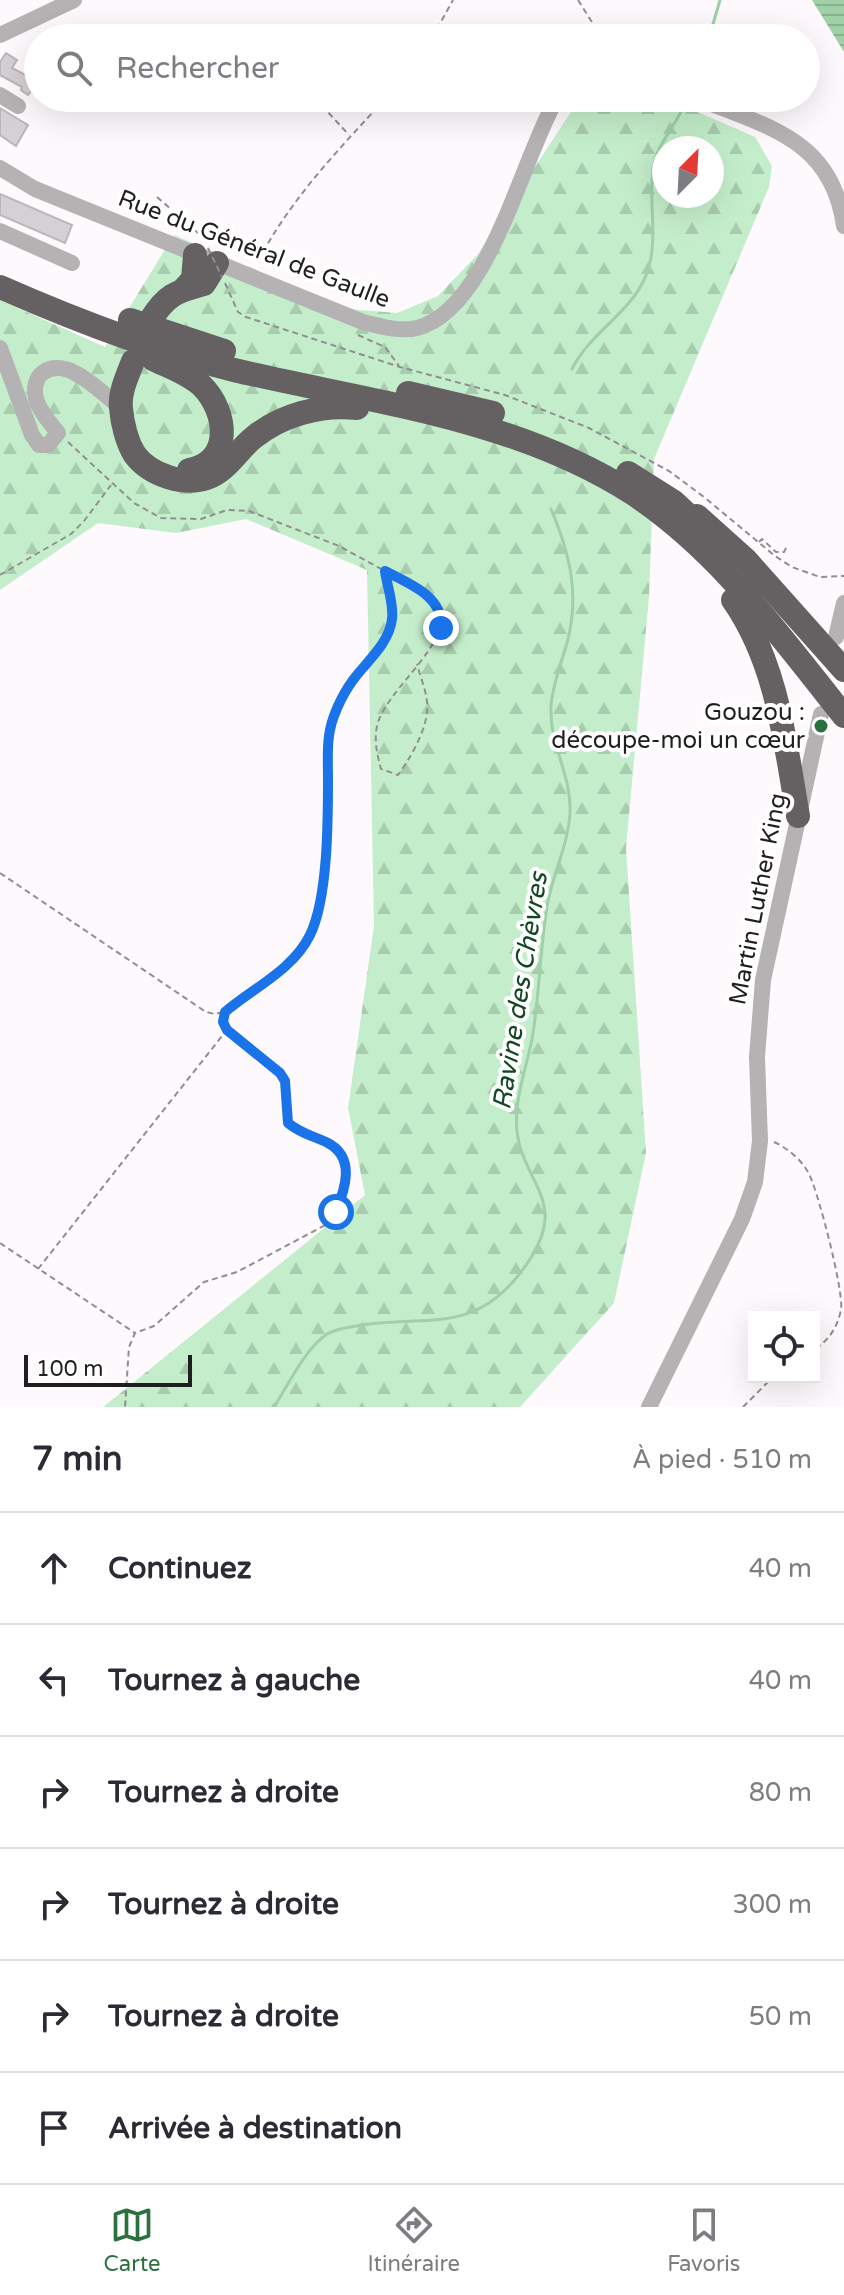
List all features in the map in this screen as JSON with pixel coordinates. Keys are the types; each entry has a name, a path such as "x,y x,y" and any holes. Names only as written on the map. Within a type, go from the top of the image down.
{"highway":[{"path":"150,321 165,299 184,289 204,284 211,255"},
{"path":"0,270 109,314 242,357 443,400 525,423 601,457 696,516 731,546 844,670"},
{"path":"0,287 170,352 232,370 501,431 572,460 632,494 704,550 765,618 833,715"},
{"path":"24,297 186,375 201,386 214,402 223,428 215,455 201,468 184,471 155,461 127,436"},
{"path":"133,361 120,407 127,436 135,455 153,470 173,479 195,481 209,478 223,469 253,437 279,422 326,407 353,407 472,431 501,431"},
{"path":"572,460 661,524 690,550 723,586 746,619 760,646 800,760 798,816"},
{"path":"674,502 735,561 844,693"}],"street":[{"path":"0,35 43,7 74,0"},
{"path":"0,95 18,106"},
{"name":"Rue du Général de Gaulle","path":"1,173 35,189 211,255 363,322 415,328 437,320 458,302 481,265 551,112"},
{"path":"732,112 786,133 820,162 832,181 844,226"},
{"path":"0,231 72,263"},
{"path":"0,348 36,442 48,445 58,433 38,407 34,392 37,378 46,369 55,367 75,372 120,407"},
{"path":"836,637 844,603"},
{"path":"800,760 833,715"},
{"name":"Martin Luther King","path":"649,1407 742,1219 755,1182 760,1135 759,1008 798,816"}],"path":[{"path":"440,24 453,0"},
{"path":"578,0 593,24"},
{"path":"328,112 351,137"},
{"path":"263,252 279,223 318,170 373,112"},
{"path":"157,197 215,249 211,255"},
{"path":"211,255 263,252 277,262"},
{"path":"211,255 238,312 246,317 400,367 519,400 589,428 669,471 792,567 820,577 844,576"},
{"path":"58,433 134,503 161,518 201,519 227,510 249,511 339,546 425,593 438,607 441,628 377,723 375,748 381,769 398,775 416,746 428,704 417,664"},
{"path":"0,575 71,534 111,484"},
{"path":"758,543 762,539 776,552 784,552 787,546"},
{"path":"0,873 206,1012 225,1012 275,975 308,938 317,917 326,833 329,735 337,709 351,682 382,645 390,629 393,615 385,571"},
{"path":"125,1407 129,1347 135,1333 154,1326 204,1282 237,1272 331,1222 346,1184 347,1171 341,1153 329,1144 304,1136 288,1123 285,1081 280,1073 227,1030 223,1022 225,1012"},
{"path":"38,1269 227,1030"},
{"path":"760,1135 797,1157 809,1176 838,1276 842,1299 838,1321 827,1341 820,1346"},
{"path":"0,1243 135,1333"},
{"path":"743,1407 767,1383"}],"green space":[{"path":"571,112 698,112 755,137 772,166 769,187 654,459 649,597 626,848 646,1153 614,1303 520,1407 103,1407 365,1195 348,1108 374,926 367,570 246,519 176,533 98,523 0,590 0,300 105,347 174,235 349,309 397,313 438,296 478,254"}],"shaded area":[{"path":"812,0 844,0 844,52"}],"building":[{"path":"6,53 17,60 12,68 24,74 24,92 22,87 0,75 0,62"},
{"path":"0,108 28,125 16,146 0,135"},
{"path":"0,194 72,225 65,243 0,215"}],"waterway":[{"name":"Ravine des Chèvres","path":"713,24 720,0"},
{"name":"Ravine des Chèvres","path":"572,369 589,345 629,303 645,278 652,251 655,159 681,112"},
{"name":"Ravine des Chèvres","path":"274,1407 304,1358 331,1332 385,1322 446,1319 482,1307 500,1295 517,1277 536,1249 544,1227 544,1208 539,1190 517,1135 517,1110 533,1033 548,901 567,836 570,813 568,786 553,734 551,707 571,625 573,591 568,559 551,509"}],"place":[{"name":"Gouzou : découpe-moi un cœur","path":"821,726"}],"route":[{"path":"336,1212 346,1184 347,1171 341,1153 329,1144 304,1136 288,1123 285,1081 280,1073 227,1030 223,1022 225,1012 239,999 275,975 292,959 308,938 317,917 326,833 329,735 337,709 351,682 382,645 390,629 393,615 385,571 425,593 438,607 441,628"}]}
